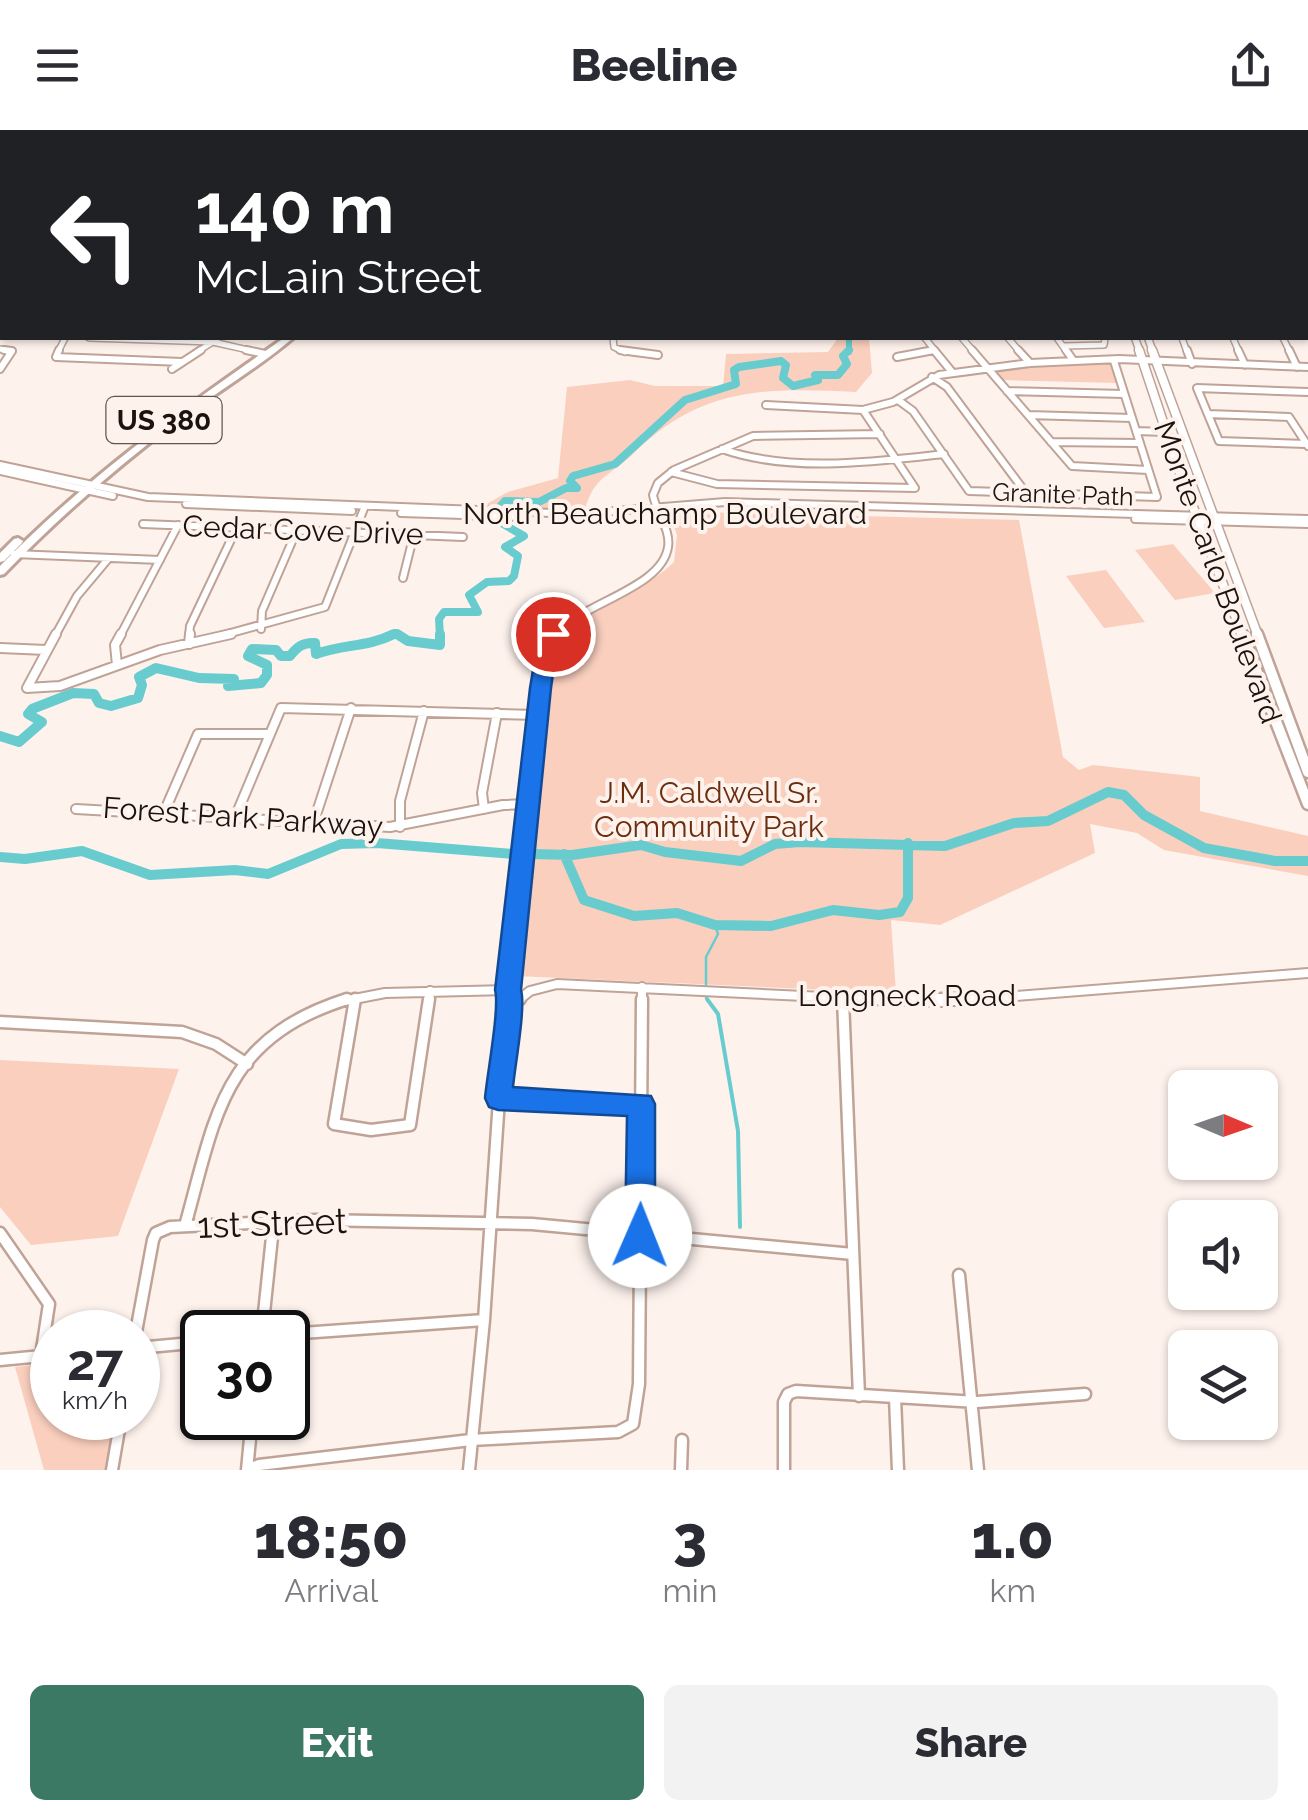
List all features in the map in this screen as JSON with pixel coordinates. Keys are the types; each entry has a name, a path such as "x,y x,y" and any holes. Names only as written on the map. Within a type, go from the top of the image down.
{"highway":[{"name":"US 380","path":"262,354 278,340"},
{"name":"US 380","path":"0,572 7,555 83,487 193,403 285,340"}],"main road":[{"name":"Monte Carlo Boulevard","path":"1136,340 1198,519 1308,804"},
{"name":"Monte Carlo Boulevard","path":"1149,340 1308,772"}],"street":[{"path":"64,340 56,357 182,362"},
{"path":"172,368 216,340 262,354"},
{"path":"613,340 614,348 621,352 658,355"},
{"path":"926,340 952,372"},
{"path":"964,340 1072,466 1148,470 1114,361"},
{"path":"1010,340 1030,363"},
{"path":"1058,340 1073,360"},
{"path":"1183,340 1192,364"},
{"path":"1234,340 1245,365"},
{"path":"1283,340 1298,367"},
{"path":"1064,346 1106,341"},
{"path":"0,348 11,349 0,369"},
{"path":"898,356 934,350"},
{"path":"766,405 864,410 898,400 932,378 952,372 1073,360 1308,368"},
{"path":"932,378 947,387 1026,493"},
{"path":"1307,445 1219,441 1197,388 1308,392"},
{"path":"1007,391 1124,394"},
{"path":"722,449 752,458 898,460 944,454 911,408 898,400"},
{"path":"671,472 716,484 915,488 864,410"},
{"path":"1208,414 1289,417 1307,445"},
{"path":"1028,415 1132,418"},
{"path":"1136,431 1166,432"},
{"path":"469,1470 484,1320 504,1026 512,1005 508,990 528,804 546,652 553,634 586,606 641,582 663,561 667,536 656,510 654,491 671,472 767,434 880,434"},
{"path":"1050,442 1139,443"},
{"name":"Granite Path","path":"944,454 969,491 1157,497 1148,470"},
{"path":"0,468 83,487"},
{"name":"North Beauchamp Boulevard","path":"83,487 162,498 556,516 715,507 1308,522"},
{"name":"North Beauchamp Boulevard","path":"83,487 142,502 364,508"},
{"path":"834,487 835,508"},
{"path":"142,502 162,498"},
{"path":"108,558 77,596 27,688 59,684 190,644 261,629 325,607 364,508"},
{"name":"Cedar Cove Drive","path":"143,524 463,537"},
{"path":"117,665 116,645 178,525"},
{"path":"190,644 190,626 238,527"},
{"path":"261,629 262,611 296,530"},
{"path":"404,578 414,534"},
{"path":"7,555 160,560"},
{"path":"0,648 46,650"},
{"path":"234,820 281,708 538,715"},
{"path":"313,824 351,708"},
{"path":"400,827 400,801 424,711"},
{"path":"484,809 482,794 497,714"},
{"path":"162,816 198,734 268,734"},
{"name":"Forest Park Parkway","path":"76,809 400,827 528,804"},
{"name":"Longneck Road","path":"512,1005 524,994 550,985 972,1000 1308,973"},
{"path":"250,1440 247,1470 259,1465 471,1440 622,1432 633,1424 639,1384 642,987"},
{"path":"186,1226 225,1095 247,1064 292,1018 313,1007 355,998 430,991 508,990"},
{"path":"355,998 334,1124 345,1128 405,1128 412,1118 430,991"},
{"path":"843,997 859,1396"},
{"path":"0,1022 182,1032 216,1044 247,1064"},
{"path":"498,1098 641,1104"},
{"path":"264,1310 274,1218"},
{"name":"1st Street","path":"140,1310 156,1233 186,1226 274,1218 631,1231 640,1236 853,1254"},
{"path":"0,1233 49,1304 49,1310"},
{"path":"959,1275 978,1470"},
{"path":"310,1332 484,1320"},
{"path":"0,1360 30,1357"},
{"path":"784,1470 784,1412 788,1394 796,1391 970,1402 1085,1394"},
{"path":"895,1398 898,1470"},
{"path":"112,1470 117,1440"},
{"path":"680,1470 682,1440"}],"green space":[{"path":"837,340 869,340 872,373 856,392 764,392 711,403 660,431 604,477 593,490 585,510 483,506 508,492 558,478 567,387 630,380 655,386 723,386 726,354 828,352"},
{"path":"1113,363 1118,383 1000,380 991,369"},
{"name":"J.M. Caldwell Sr. Community Park","path":"701,512 1019,520 1063,757 1079,770 1093,765 1200,777 1200,811 1308,836 1308,876 1164,850 1137,833 1090,824 1095,853 940,925 891,920 896,993 515,976 557,649 579,621 643,585 674,562 677,535 670,515"},
{"path":"1173,544 1215,593 1175,600 1135,550"},
{"path":"1106,570 1145,622 1104,628 1066,576"},
{"path":"0,1060 179,1069 118,1236 31,1245 0,1207"},
{"path":"30,1365 30,1420 15,1367"},
{"path":"36,1440 113,1440 108,1470 44,1470"}],"waterway":[{"path":"849,340 849,350"},
{"path":"440,636 439,619 444,612 478,612 469,595 487,582 509,581 514,576 518,556 505,547 524,536 491,517 505,501 539,502 566,488 577,488 570,481 573,476 615,464 685,400 736,384 734,370 739,367 781,361 786,365 783,378 793,386 818,380 815,375 838,375 847,364 843,356 849,350"},
{"path":"397,634 408,641 440,645 440,636"},
{"path":"0,736 19,742 42,722 28,714 32,709 73,693 94,694 99,703 111,706 138,698 142,685 139,677 156,668 199,678 234,679 228,686 261,683 267,675 267,665 248,656 252,649 276,650 281,656 290,656 301,646 315,643 316,654 392,635"},
{"path":"392,635 401,636"},
{"path":"908,845 945,846 1014,823 1048,821 1108,792 1124,795 1144,815 1204,848 1275,861 1308,861"},
{"path":"0,857 25,859 82,851 150,875 235,870 268,874 341,844 377,843 513,854"},
{"path":"564,855 641,845 665,852 741,861 775,844 908,845"},
{"path":"564,855 584,900 634,916 677,913 715,925 771,926 833,910 879,915 900,912 908,898 908,845"},
{"path":"532,854 564,855"},
{"path":"706,986 706,957 718,934 715,925"},
{"path":"706,998 709,1002"},
{"path":"707,999 718,1014 738,1131 740,1227"}],"route":[{"path":"553,634 540,688 508,990 512,1005 504,1026 498,1098 641,1104 640,1236"}]}
